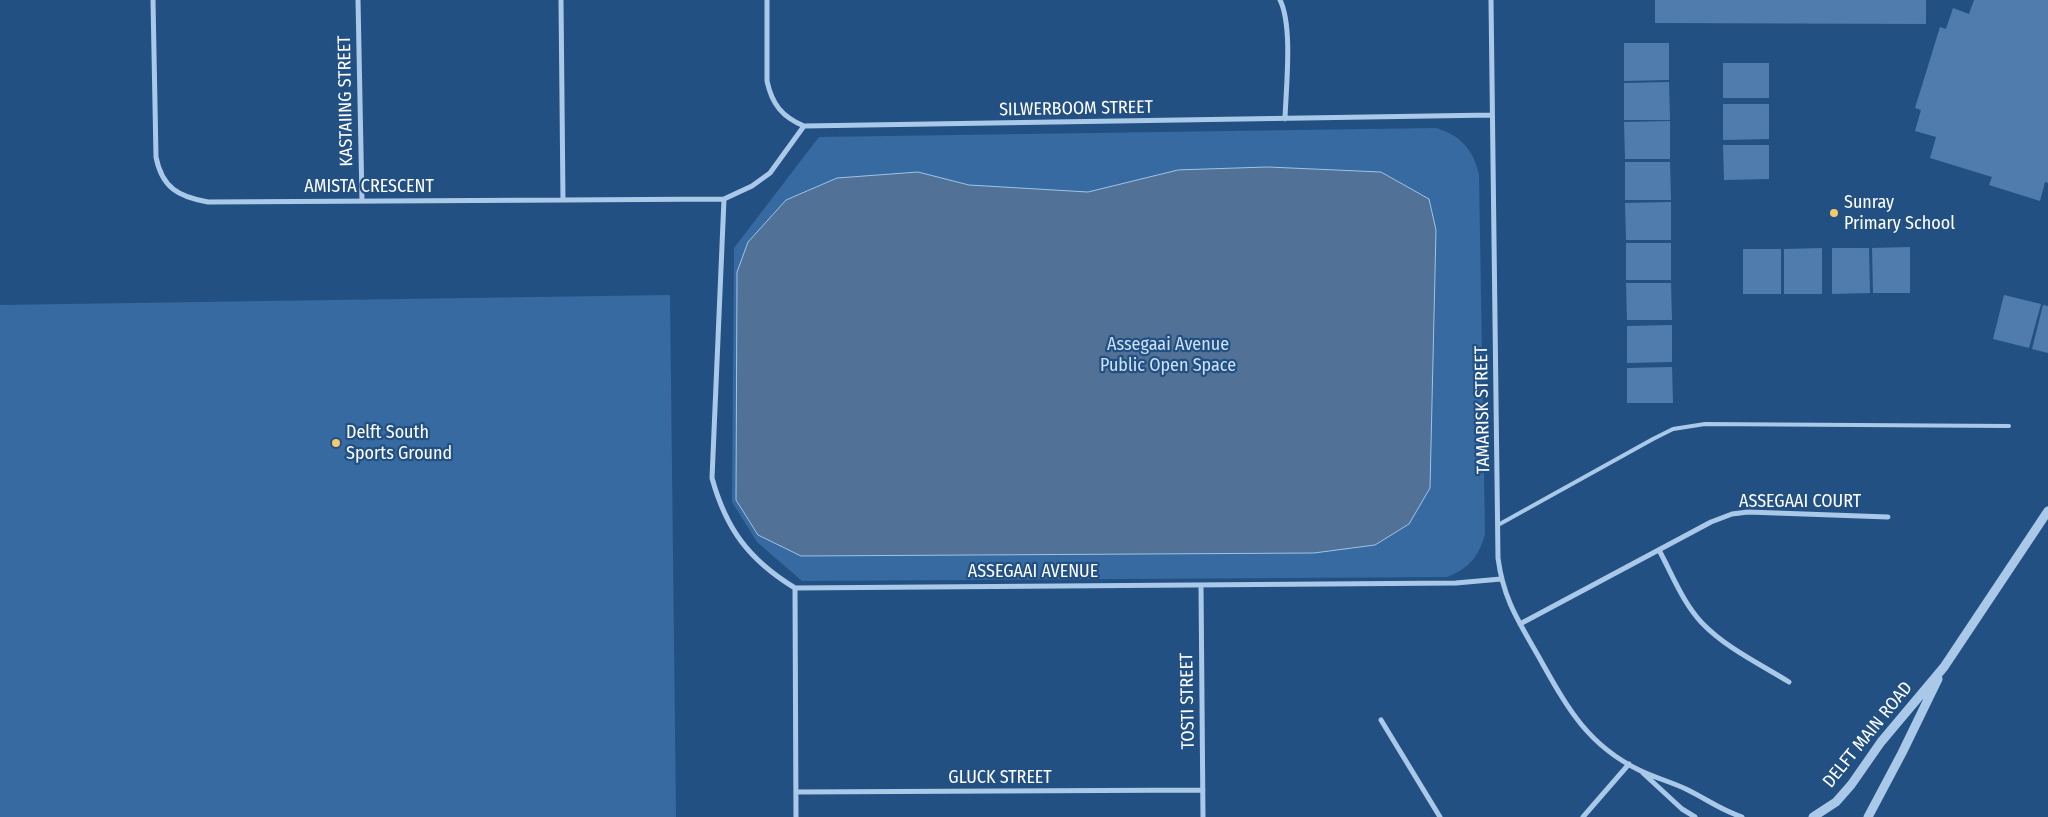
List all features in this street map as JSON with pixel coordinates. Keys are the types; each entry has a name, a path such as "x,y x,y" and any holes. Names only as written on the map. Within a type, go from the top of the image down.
{"street":[{"name":"AMISTA CRESCENT","path":"153,0 156,157 158,172 172,189 192,200 208,202 724,199"},
{"name":"KASTAIING STREET","path":"358,0 362,201"},
{"path":"561,0 563,200"},
{"name":"SILWERBOOM STREET","path":"767,0 767,81 770,95 776,107 784,116 804,126 1492,115"},
{"path":"1280,0 1284,8 1287,24 1286,119"},
{"name":"TAMARISK STREET","path":"1491,0 1498,525 1501,579 1508,601 1520,624 1573,717 1587,734 1602,747 1639,770 1688,790 1722,811 1742,817"},
{"path":"796,817 795,588 764,567 744,546 730,525 719,502 712,478 724,199 752,186 770,173 804,126"},
{"name":"DELFT MAIN ROAD","path":"1813,817 1836,802 1851,785 1881,742 1944,668 2048,511"},
{"name":"ASSEGAAI COURT","path":"1520,624 1711,522 1732,514 1748,512 1888,517"},
{"path":"1659,550 1690,608 1701,622 1717,638 1789,682"},
{"name":"ASSEGAAI AVENUE","path":"795,588 1456,583 1501,579"},
{"name":"TOSTI STREET","path":"1201,585 1203,817"},
{"name":"DELFT MAIN ROAD","path":"1868,817 1944,668"},
{"path":"1381,720 1440,817"},
{"path":"1582,817 1629,764"},
{"name":"TAMARISK STREET","path":"1639,770 1682,809 1694,817"},
{"name":"GLUCK STREET","path":"796,792 1203,790"}],"lane":[{"path":"1498,525 1653,439 1674,429 1688,426 1751,423 2010,426"}],"green space":[{"name":"Assegaai Avenue Public Open Space","path":"1436,128 1459,139 1465,145 1474,158 1479,175 1485,534 1476,556 1467,566 1454,574 1447,577 802,581 757,542 732,502 734,248 819,137"},
{"name":"Delft South Sports Ground","path":"670,295 676,817 0,817 0,305"}],"shaded area":[{"name":"Assegaai Avenue Public Open Space","path":"1268,167 1381,172 1429,199 1436,230 1430,488 1409,524 1375,545 1314,553 801,556 758,535 736,500 737,272 748,242 786,200 837,178 918,172 969,185 1088,192 1178,170"}],"building":[{"path":"1655,0 1926,0 1926,24 1655,23"},
{"path":"1974,0 2048,0 2048,183 2045,182 2040,201 1989,185 1992,177 1930,158 1936,137 1915,131 1921,110 1915,108 1940,27 1946,29 1953,8 1969,14"},
{"path":"1624,43 1669,43 1669,80 1624,81"},
{"path":"1723,63 1769,63 1769,98 1723,98"},
{"path":"1669,82 1670,120 1624,120 1624,83"},
{"path":"1723,104 1769,104 1769,139 1723,140"},
{"path":"1670,121 1670,159 1625,159 1624,122"},
{"path":"1723,145 1769,145 1769,179 1724,180"},
{"path":"1625,162 1670,162 1671,200 1625,200"},
{"path":"1671,202 1671,240 1626,240 1625,203"},
{"path":"1626,243 1671,243 1671,280 1626,280"},
{"path":"1910,247 1910,293 1873,293 1872,248"},
{"path":"1822,248 1822,294 1784,294 1784,249"},
{"path":"1832,248 1869,248 1870,293 1832,294"},
{"path":"1743,249 1781,249 1781,294 1743,294"},
{"path":"1626,283 1671,283 1672,320 1627,320"},
{"path":"2004,295 2041,304 2029,348 1993,339"},
{"path":"2043,305 2048,306 2048,353 2032,349"},
{"path":"1672,325 1672,362 1627,363 1627,326"},
{"path":"1672,367 1673,403 1627,403 1627,368"}],"place":[{"name":"Sunray Primary School","path":"1834,213"},
{"name":"Delft South Sports Ground","path":"336,443"}]}
